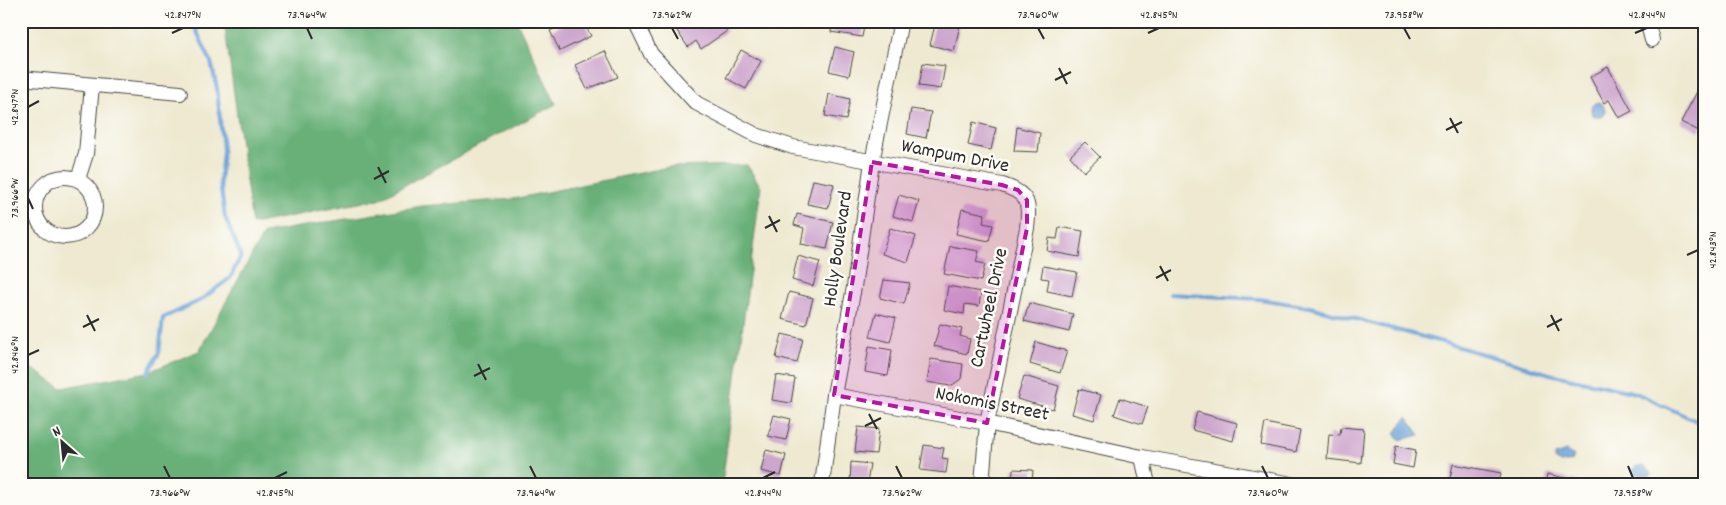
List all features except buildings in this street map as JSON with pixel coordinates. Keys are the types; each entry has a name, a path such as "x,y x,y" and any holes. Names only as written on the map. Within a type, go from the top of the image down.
{"street":[{"name":"Wampum Drive","path":"635,21 651,54 696,103 756,135 793,147 1002,186 1018,190 1026,200"},
{"name":"Holly Boulevard","path":"822,484 834,395 854,287 872,162 901,21"},
{"path":"1648,21 1652,40"},
{"path":"21,78 180,93"},
{"path":"78,179 86,154 92,85"},
{"path":"68,176 78,179 93,193 96,203 95,214 84,231 69,237 54,236 39,223 35,214 37,195 50,181 68,176"},
{"name":"Cartwheel Drive","path":"982,484 987,423 1027,228 1029,213 1026,200"},
{"name":"Nokomis Street","path":"834,395 987,423 1142,457 1292,484"},
{"path":"1142,457 1148,484"}],"highlighted area":[{"path":"872,162 1002,185 1018,190 1027,200 1027,228 987,423 834,395"}],"green space":[{"path":"224,21 499,21 518,24 556,104 379,199 252,224"},
{"path":"747,165 761,187 722,484 21,484 21,361 61,388 148,372 199,351 264,233 422,206 513,199 669,167"}],"water":[{"path":"1595,103 1601,103 1605,110 1601,117 1595,117 1591,113 1591,107"},
{"path":"1407,417 1420,435 1399,440 1395,433"},
{"path":"1566,451 1574,456 1572,461 1561,463 1555,460 1555,455"},
{"path":"1636,466 1645,466 1652,473 1650,476 1636,474 1632,471"}],"waterway":[{"path":"148,372 159,353 163,318 201,300 230,278 241,256 225,217 220,182 223,150 217,88 211,62 192,21"},
{"path":"1170,294 1259,299 1310,307 1442,342 1550,374 1636,393 1705,425"}]}
